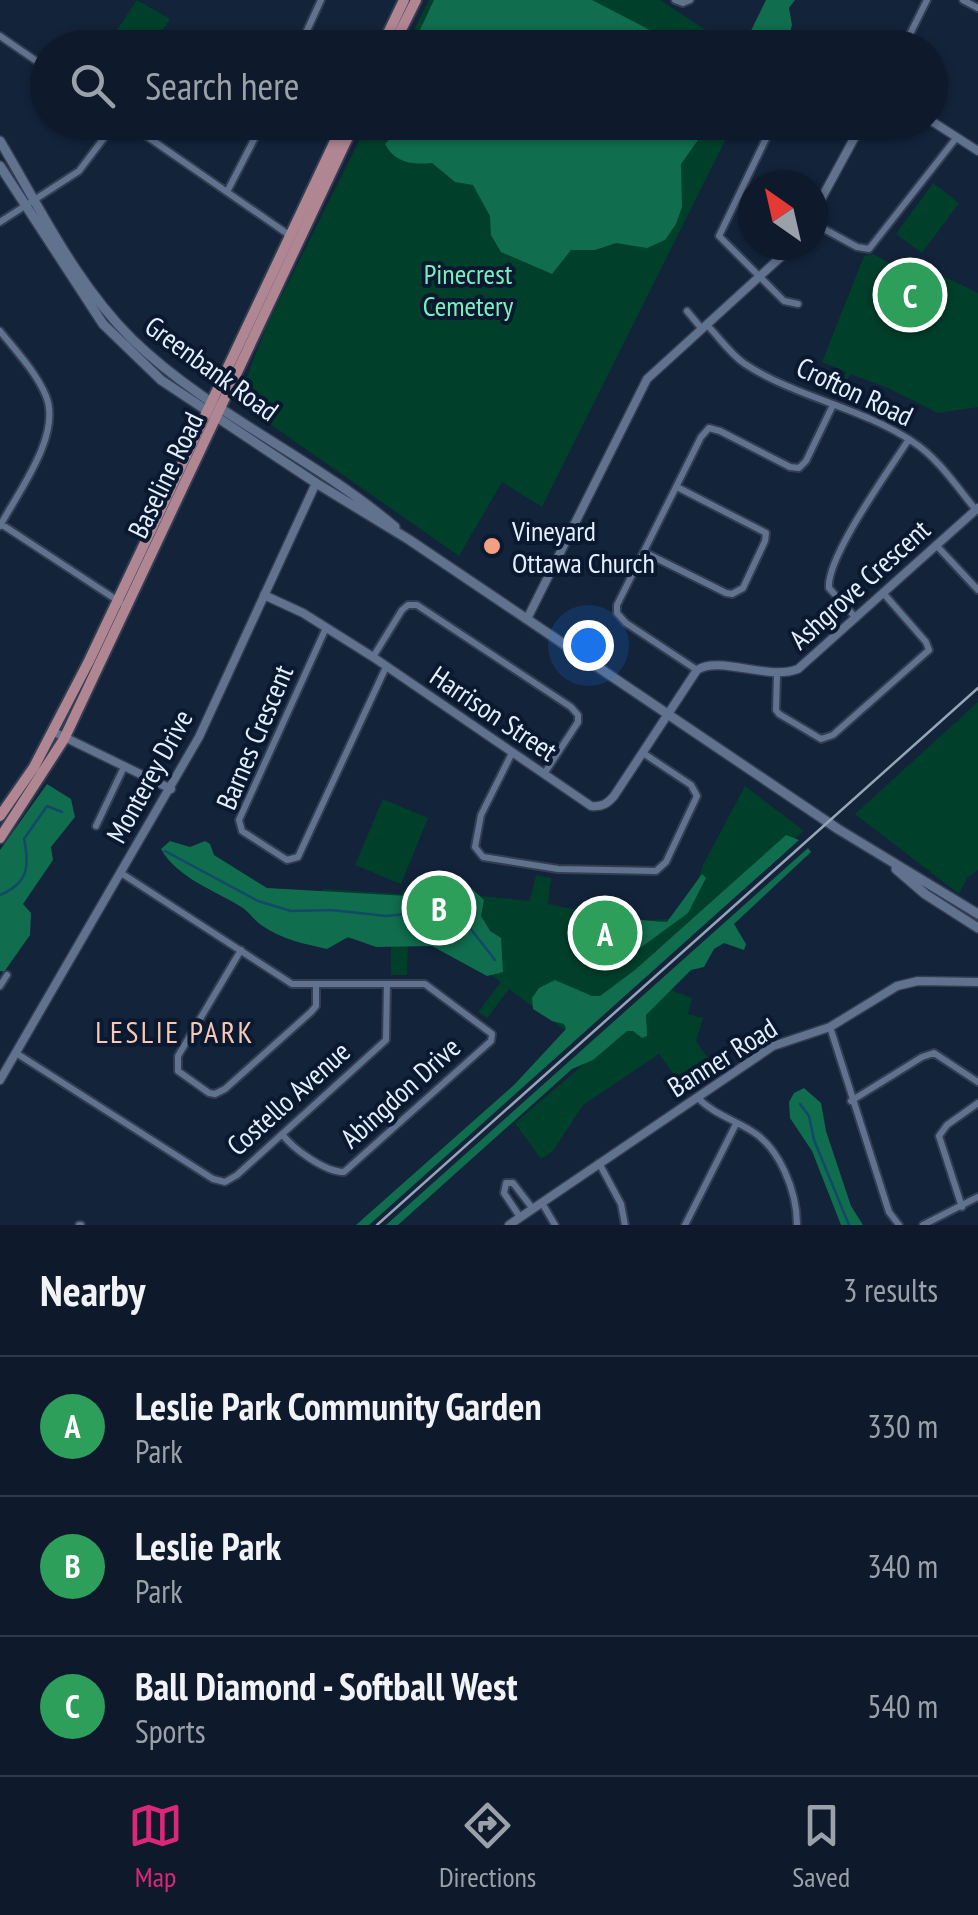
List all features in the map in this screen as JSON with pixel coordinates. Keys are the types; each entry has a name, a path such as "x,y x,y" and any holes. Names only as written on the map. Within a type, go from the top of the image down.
{"main road":[{"path":"390,30 404,0"},
{"path":"401,30 416,0"},
{"name":"Baseline Road","path":"121,604 222,407 336,140"},
{"name":"Baseline Road","path":"0,838 44,774 210,399 346,140"},
{"name":"Greenbank Road","path":"0,141 90,289 118,324 148,353 210,399 362,502 408,539"},
{"name":"Greenbank Road","path":"0,166 83,297 120,343 152,372 205,412 527,619 882,858 925,894 978,928"},
{"name":"Baseline Road","path":"0,816 59,735"},
{"name":"Greenbank Road","path":"882,858 978,914"}],"street":[{"path":"307,30 321,0"},
{"path":"675,0 690,0"},
{"path":"912,30 927,0"},
{"path":"963,0 978,8"},
{"path":"0,36 30,57"},
{"path":"948,131 978,150"},
{"path":"828,231 869,249 957,137"},
{"path":"0,222 80,172 103,140"},
{"path":"153,140 293,238"},
{"path":"228,190 254,140"},
{"path":"765,140 719,236 784,301 798,304"},
{"path":"828,186 853,140"},
{"path":"527,619 647,379 779,260"},
{"name":"Crofton Road","path":"687,311 744,364 832,407 860,413 909,439 923,449 977,509"},
{"path":"0,331 46,395 50,422 44,446 1,525 121,604"},
{"path":"668,714 697,670 626,623 617,613 617,606 677,487 709,428 790,467 802,467 832,407"},
{"path":"856,618 829,588 829,577 855,524 909,439"},
{"name":"Monterey Drive","path":"0,1080 171,788 316,483"},
{"path":"644,552 726,593 743,588 766,534 677,487"},
{"name":"Ashgrove Crescent","path":"697,670 708,665 777,674 798,670 977,509"},
{"path":"936,545 978,590"},
{"path":"777,674 779,714 821,739 833,735 929,650 884,594"},
{"name":"Harrison Street","path":"264,595 373,657 591,806 604,805 668,714"},
{"path":"373,657 402,610 417,605 571,707 578,722 544,774"},
{"name":"Barnes Crescent","path":"326,628 239,820 242,831 286,860 298,857 386,667"},
{"path":"59,735 171,788"},
{"path":"512,753 481,815 475,848 482,857 558,869 656,871 666,862 697,796 691,785 643,754"},
{"path":"96,826 124,767"},
{"name":"Abingdon Drive","path":"121,873 292,984 425,984 489,1029 491,1040 344,1172 332,1170 282,1134"},
{"path":"241,950 178,1056 178,1072 209,1093 224,1089 312,1012 316,1006 316,986"},
{"path":"0,986 7,975"},
{"name":"Banner Road","path":"509,1225 773,1046 830,1027 908,982 978,982"},
{"name":"Costello Avenue","path":"16,1053 222,1182 237,1175 386,1040 387,984"},
{"path":"830,1027 851,1100 898,1225"},
{"path":"851,1100 934,1053 978,1082"},
{"path":"697,1097 761,1137 777,1157 784,1169 797,1225"},
{"path":"962,1207 939,1136 946,1125 978,1103"},
{"path":"685,1225 736,1124"},
{"path":"598,1164 622,1204 626,1225"},
{"path":"520,1218 504,1193 506,1183 513,1183 532,1209"},
{"path":"923,1225 978,1197"},
{"path":"542,1203 554,1225"}],"green space":[{"path":"137,0 170,19 163,30 117,30"},
{"path":"429,0 660,0 706,30 414,30"},
{"path":"434,0 592,0 649,30 420,30"},
{"path":"766,0 795,0 789,8 791,30 751,30"},
{"name":"Pinecrest Cemetery","path":"360,140 726,140 542,507 502,482 459,556 243,405 240,395 267,325"},
{"path":"389,140 698,140 681,164 682,207 665,240 647,248 616,243 595,250 571,250 552,274 501,252 491,235 490,216 473,185 455,182 432,163 399,159 385,144"},
{"path":"933,183 959,203 922,253 896,234"},
{"path":"873,254 932,287 941,275 978,293 978,407 938,413 850,374 841,399 838,398 846,372 822,362 864,256"},
{"path":"978,702 978,870 968,877 959,894 855,814"},
{"path":"47,784 71,799 75,817 51,847 53,860 23,904 31,913 30,935 4,972 0,971 0,850"},
{"path":"745,786 804,831 570,1034 509,989 487,1018 478,1012 501,982 441,940 408,940 407,975 391,975 391,940 310,938 323,889 401,894 411,881 441,892 530,901 536,875 551,878 548,904 634,921 668,919 693,893 703,865"},
{"path":"383,799 428,818 401,884 355,865"},
{"path":"786,835 799,840 369,1225 356,1225 514,1085 566,1029 564,1024 533,1009 532,998 539,988 555,980 600,996 635,970"},
{"path":"170,841 190,847 205,841 214,855 267,888 408,896 413,894 420,878 444,872 484,900 481,916 490,931 501,938 503,972 487,976 432,946 376,947 348,937 327,949 285,937 177,868 161,849"},
{"path":"808,848 811,852 734,924 746,944 744,950 724,943 714,949 704,967 691,970 646,1015 647,1036 642,1038 627,1031 593,1060 572,1069 398,1225 386,1225"},
{"path":"702,874 706,878 688,913 636,951 627,951 623,925 597,910 619,909 634,918 667,922"},
{"path":"671,990 692,998 688,1014 703,1018 696,1041 717,1072 687,1093 659,1054 583,1105 553,1151 541,1159 515,1123"},
{"path":"804,1088 821,1103 826,1131 851,1206 863,1225 841,1225 812,1151 790,1118 789,1102 794,1093"}],"waterway":[{"path":"0,895 16,885 25,873 24,839 47,806 62,812"},
{"path":"165,851 258,901 291,911 331,910 386,916 451,910 459,914 495,960"},
{"path":"800,1104 809,1116 814,1140 849,1225"}],"railway":[{"path":"377,1225 978,688"}],"place":[{"name":"Ball Diamond - Softball West","path":"910,295"},
{"name":"Vineyard Ottawa Church","path":"492,546"},
{"name":"Leslie Park","path":"439,908"},
{"name":"Leslie Park Community Garden","path":"605,933"}],"district":[{"name":"LESLIE PARK","path":"175,1031"}]}
